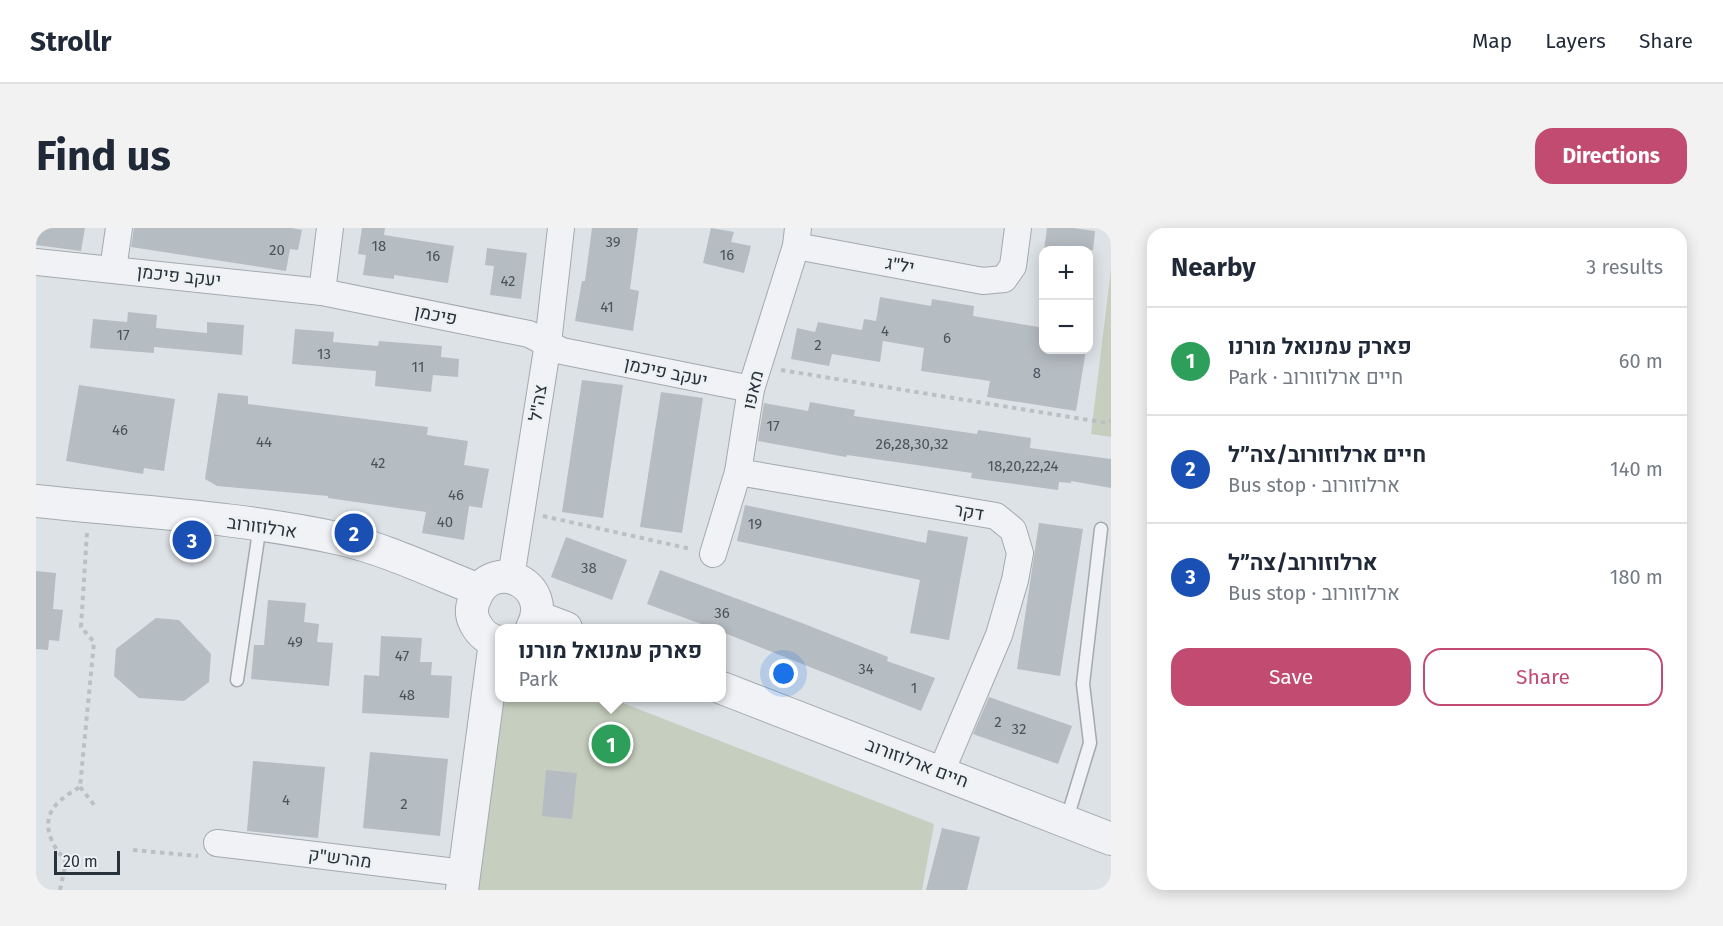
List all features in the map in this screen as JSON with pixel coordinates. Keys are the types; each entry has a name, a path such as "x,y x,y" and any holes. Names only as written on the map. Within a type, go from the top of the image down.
{"street":[{"path":"113,269 119,228"},
{"path":"322,292 330,228"},
{"name":"צה\"ל","path":"511,577 548,343 561,228"},
{"name":"יל\"ג","path":"797,237 983,281 1004,279 1013,266 1018,228"},
{"name":"מאפו","path":"713,554 738,472 755,378 797,237"},
{"name":"יעקב פיכמן","path":"36,262 322,292"},
{"name":"פיכמן","path":"322,292 528,334 548,343"},
{"name":"יעקב פיכמן","path":"548,343 562,351 755,378"},
{"name":"דקר","path":"738,472 996,516 1013,530 1020,553 1015,580 999,635 941,772"},
{"name":"ארלוזורוב","path":"36,501 260,525 342,540 370,547 478,590"},
{"path":"495,641 481,633 473,620 472,604 478,590 493,579 511,577 530,588 538,607 535,623"},
{"path":"463,882 495,656"},
{"name":"חיים ארלוזורוב","path":"726,690 1111,839"},
{"name":"מהרש\"ק","path":"210,850 463,882"}],"lane":[{"path":"237,680 260,525"},
{"path":"1066,822 1090,743 1083,684 1101,529"}],"path":[{"path":"755,378 1107,423 1111,420"},
{"path":"89,507 81,627 94,642 80,787 95,806"},
{"path":"522,511 713,554"},
{"path":"60,890 66,862 53,844 49,832 50,819 53,806 80,787"},
{"path":"133,850 210,850"}],"green space":[{"path":"1111,269 1111,437 1091,434"},
{"path":"499,702 620,702 934,824 922,890 475,890"}],"building":[{"path":"36,228 85,228 81,251 36,245"},
{"path":"134,228 291,228 302,230 298,250 290,249 286,271 131,247"},
{"path":"362,228 385,228 384,235 454,246 448,283 394,275 394,279 363,275 366,255 358,254"},
{"path":"592,228 638,228 630,289 639,291 633,331 575,321 582,281 585,281"},
{"path":"711,228 734,232 731,242 751,246 744,273 703,263"},
{"path":"1047,228 1095,231 1093,250 1093,246 1045,246"},
{"path":"487,248 527,253 521,299 490,295 494,266 485,265"},
{"path":"880,297 931,306 932,299 974,306 973,316 1039,327 1039,354 1085,354 1076,411 987,397 990,381 921,371 924,348 883,341 880,362 832,354 829,366 791,359 797,328 815,332 818,322 862,330 864,319 876,321"},
{"path":"128,312 157,315 156,328 207,333 207,322 244,325 242,355 154,347 154,353 90,348 93,319 127,322"},
{"path":"295,329 334,332 333,342 378,346 379,341 442,346 441,357 459,359 458,377 433,375 431,392 375,386 376,371 292,364"},
{"path":"582,380 623,385 603,518 562,512"},
{"path":"79,385 175,399 164,471 144,468 143,474 66,461"},
{"path":"661,392 703,398 682,533 640,527"},
{"path":"218,393 248,396 248,404 428,427 427,435 468,441 464,465 489,469 482,508 469,506 464,540 422,533 426,512 328,498 328,496 217,486 205,479"},
{"path":"810,402 855,410 854,416 977,434 978,430 1031,438 1030,448 1111,459 1111,488 1071,481 1071,483 1059,482 1058,490 971,478 972,473 847,455 846,457 758,441 764,403 808,411"},
{"path":"745,505 926,543 928,530 968,537 949,640 910,633 920,580 737,541"},
{"path":"1039,523 1083,529 1060,676 1017,669"},
{"path":"566,537 627,560 612,600 551,577"},
{"path":"660,570 802,623 888,657 887,661 935,678 921,711 726,634 726,624 701,624 647,604"},
{"path":"36,571 56,573 53,609 63,610 59,641 49,640 48,650 36,649"},
{"path":"268,600 306,603 304,622 319,624 317,642 333,643 329,686 251,679 254,645 264,645"},
{"path":"156,618 179,620 211,654 209,682 184,701 139,698 114,676 116,649"},
{"path":"381,636 422,638 420,662 432,662 431,675 452,676 449,718 362,713 364,675 379,676"},
{"path":"989,697 1072,726 1058,764 973,734"},
{"path":"370,752 448,759 440,836 363,828"},
{"path":"253,761 325,767 318,838 247,831"},
{"path":"546,770 577,773 572,819 542,816"},
{"path":"942,828 980,837 967,890 926,890"}],"place":[{"name":"חיים ארלוזורוב/צה״ל","path":"354,533"},
{"name":"ארלוזורוב/צה״ל","path":"192,540"},
{"name":"פארק עמנואל מורנו","path":"611,744"}]}
